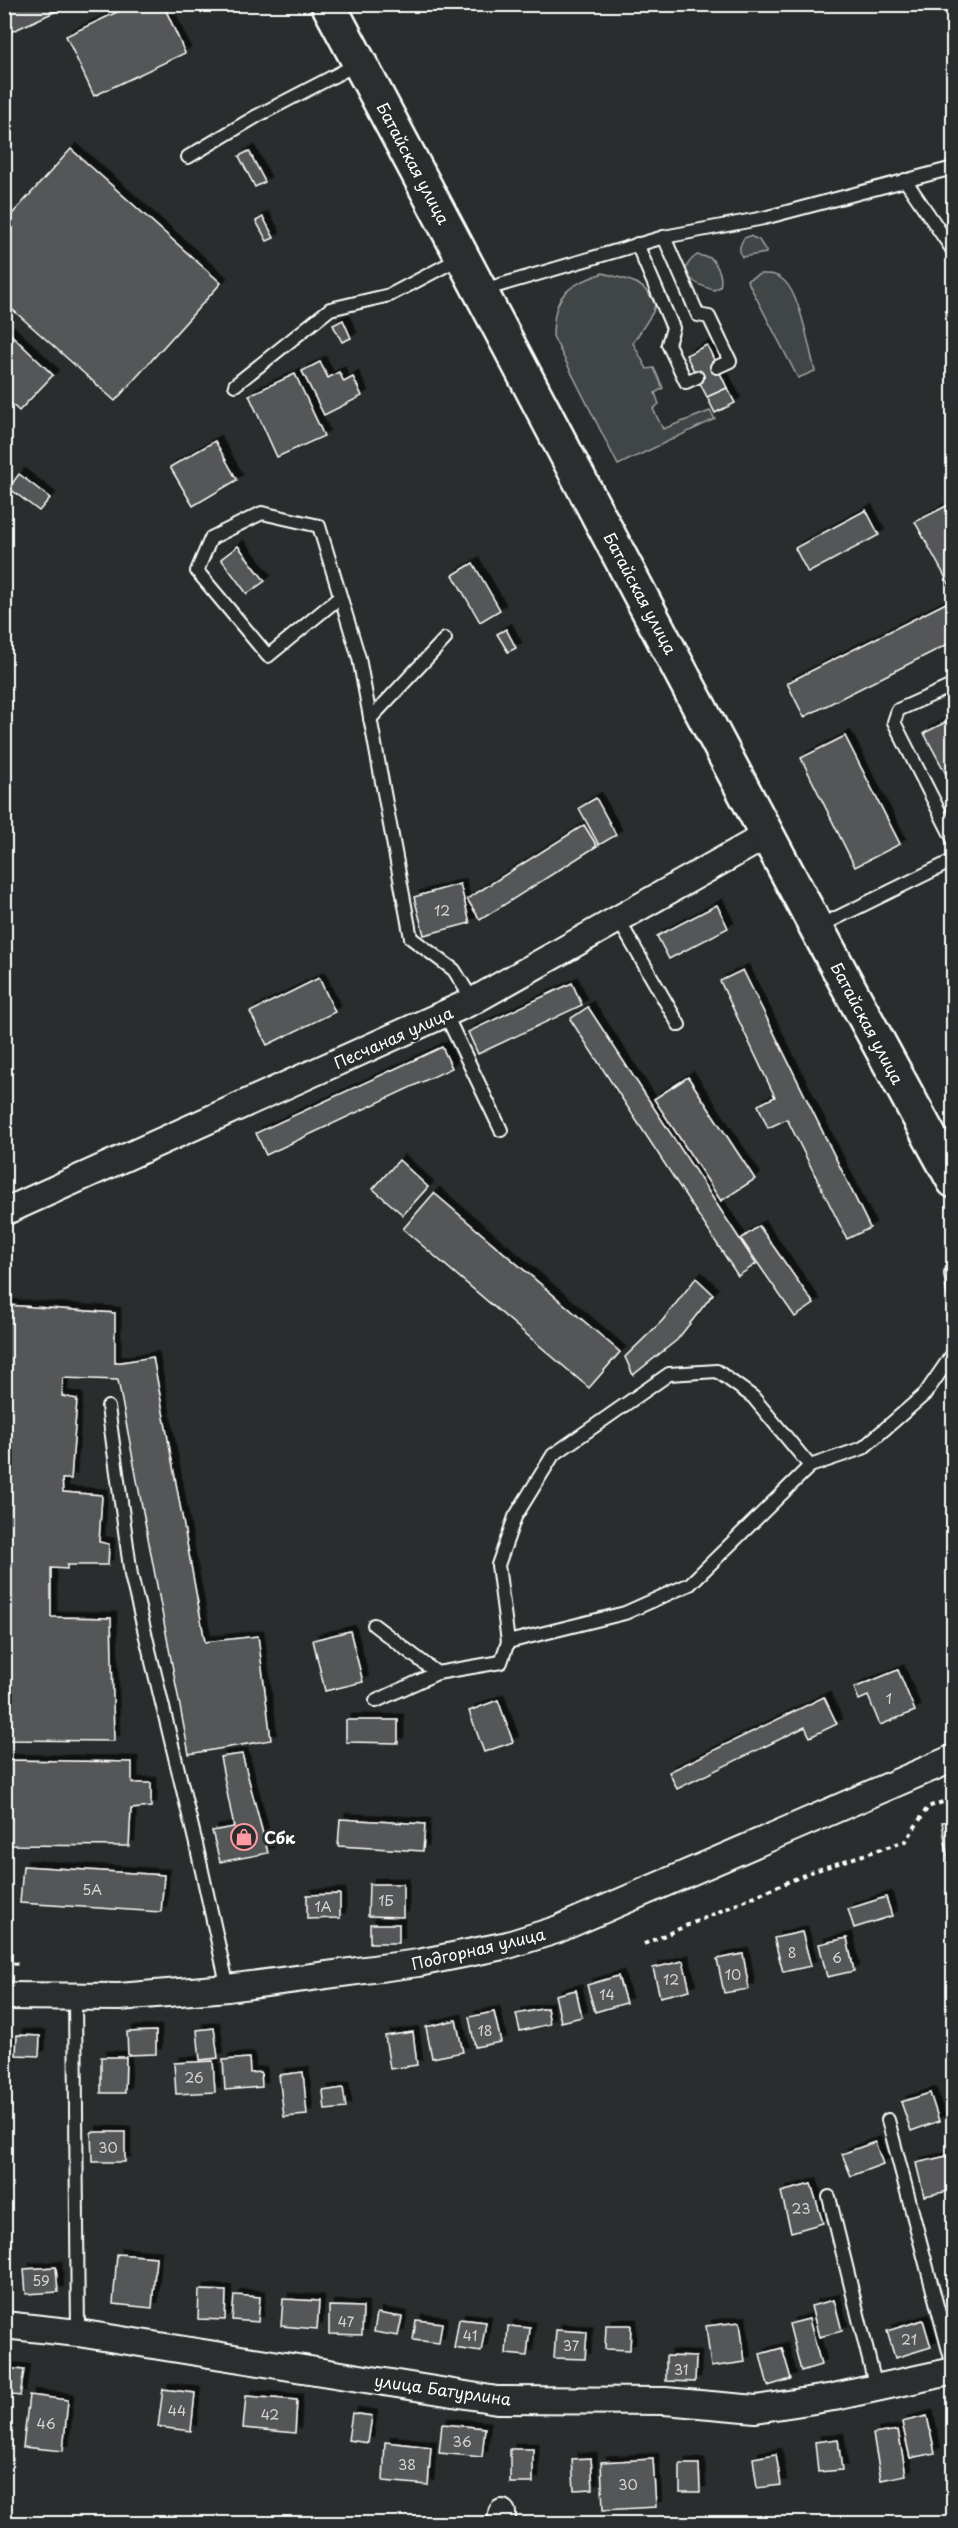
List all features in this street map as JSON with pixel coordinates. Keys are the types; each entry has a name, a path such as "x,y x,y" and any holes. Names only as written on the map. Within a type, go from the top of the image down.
{"highway":[{"name":"Батайская улица","path":"328,4 464,256 767,835 951,1169"}],"street":[{"name":"Песчаная улица","path":"4,1212 473,1000 767,835"},
{"name":"Подгорная улица","path":"4,1996 119,1997 228,1988 418,1963 508,1945 556,1930 954,1758"},
{"name":"улица Батурлина","path":"4,2325 78,2333 497,2400 665,2401 756,2409 834,2397 954,2370"}],"lane":[{"path":"188,157 257,116 360,63"},
{"path":"482,291 664,237 764,218 953,167"},
{"path":"905,180 954,252"},
{"path":"664,237 699,315 709,317 730,361 717,367"},
{"path":"638,244 673,328 668,344 686,382 697,377"},
{"path":"235,385 330,309 390,295 464,256"},
{"path":"340,597 268,656 197,571 211,538 262,513 319,526 358,657 411,938 454,970 473,1000"},
{"path":"370,719 445,639"},
{"path":"954,685 898,710 894,722 954,841"},
{"path":"817,927 954,860"},
{"path":"618,919 679,1025"},
{"path":"445,1013 501,1130"},
{"path":"954,1270 951,1273 954,1294"},
{"path":"508,1642 625,1612 690,1584 810,1466 863,1448 926,1394 954,1352"},
{"path":"376,1701 436,1673 501,1662 508,1642 498,1565 515,1516 553,1455 669,1374 717,1371 753,1397 810,1466"},
{"path":"108,1407 131,1575 228,1988"},
{"path":"374,1625 436,1673"},
{"path":"75,1998 78,2333"},
{"path":"888,2120 954,2370"},
{"path":"829,2197 876,2388"}],"path":[{"path":"644,1944 811,1872 906,1841 928,1807 954,1797"},
{"path":"4,1963 20,1964"}],"shaded area":[{"path":"750,236 759,240 766,253 742,257 741,245 744,238"},
{"path":"697,255 711,258 714,261 720,275 720,287 714,290 700,285 689,277 687,267"},
{"path":"603,273 640,285 655,304 653,312 633,343 647,369 654,368 663,388 655,393 659,404 653,409 663,429 710,411 715,419 618,465 553,336 556,310 564,294 580,283"},
{"path":"760,274 771,274 782,279 794,296 803,321 815,371 798,378 747,280"}],"building":[{"path":"4,4 72,4 4,35"},
{"path":"134,4 163,4 185,53 94,96 66,36"},
{"path":"71,149 221,283 115,401 4,302 4,223"},
{"path":"249,151 265,182 255,187 239,156"},
{"path":"263,217 274,238 267,241 256,221"},
{"path":"343,320 351,338 342,342 333,325"},
{"path":"4,328 53,375 19,411 4,397"},
{"path":"707,345 727,388 707,397 686,355"},
{"path":"320,362 328,378 339,372 344,382 353,377 362,396 324,415 302,371"},
{"path":"295,374 324,436 277,457 249,395"},
{"path":"727,388 735,403 715,413 707,397"},
{"path":"215,441 237,480 193,506 170,467"},
{"path":"19,474 50,498 39,511 9,488"},
{"path":"954,502 954,593 915,522"},
{"path":"866,510 879,535 808,573 795,548"},
{"path":"238,546 265,581 247,594 221,559"},
{"path":"473,563 500,610 480,622 453,575"},
{"path":"946,603 954,618 954,641 804,717 787,683"},
{"path":"506,629 516,648 508,652 497,634"},
{"path":"954,718 954,789 924,733"},
{"path":"845,736 900,844 855,867 801,758"},
{"path":"596,798 616,835 599,845 579,808"},
{"path":"584,825 597,846 480,920 467,899"},
{"path":"460,884 470,923 424,935 414,897"},
{"path":"717,905 728,928 669,959 657,936"},
{"path":"743,970 870,1228 847,1239 787,1119 768,1128 758,1105 775,1097 720,981"},
{"path":"319,978 335,1012 267,1045 250,1012"},
{"path":"572,983 582,1005 478,1054 468,1032"},
{"path":"588,1007 756,1264 738,1276 570,1019"},
{"path":"442,1047 452,1068 266,1155 256,1133"},
{"path":"688,1077 755,1179 721,1201 654,1099"},
{"path":"399,1160 428,1187 403,1215 373,1189"},
{"path":"434,1193 620,1352 589,1388 403,1229"},
{"path":"759,1226 814,1304 795,1317 741,1239"},
{"path":"696,1278 713,1294 677,1340 633,1375 625,1357 662,1321"},
{"path":"7,1305 115,1313 115,1363 153,1357 205,1642 258,1636 271,1740 189,1754 118,1380 63,1378 62,1396 77,1399 71,1479 62,1479 63,1492 102,1495 99,1542 109,1544 108,1565 67,1565 67,1569 51,1568 51,1617 111,1618 114,1741 4,1740 4,1343"},
{"path":"350,1631 363,1682 325,1691 313,1640"},
{"path":"898,1670 915,1711 880,1725 868,1696 859,1700 854,1688"},
{"path":"824,1697 837,1724 810,1737 805,1727 677,1789 669,1772"},
{"path":"498,1700 513,1742 484,1752 469,1711"},
{"path":"346,1720 398,1720 398,1743 346,1742"},
{"path":"242,1754 268,1853 220,1862 212,1831 234,1827 220,1757"},
{"path":"4,1760 132,1762 132,1783 151,1783 151,1807 131,1809 129,1846 4,1845"},
{"path":"340,1819 425,1824 423,1851 338,1846"},
{"path":"954,1821 954,1873 950,1873 942,1822"},
{"path":"23,1866 164,1875 161,1912 20,1903"},
{"path":"369,1884 403,1884 403,1917 368,1916"},
{"path":"340,1894 340,1918 307,1919 307,1895"},
{"path":"886,1897 892,1916 854,1928 848,1909"},
{"path":"370,1924 399,1924 399,1943 370,1943"},
{"path":"802,1932 811,1966 783,1972 774,1938"},
{"path":"847,1938 854,1971 827,1977 819,1944"},
{"path":"743,1954 749,1989 724,1993 717,1959"},
{"path":"683,1961 690,1990 660,1997 653,1968"},
{"path":"618,1976 626,2003 595,2012 587,1985"},
{"path":"576,1990 582,2017 561,2022 555,1995"},
{"path":"547,2008 550,2024 520,2031 516,2014"},
{"path":"494,2012 501,2042 475,2047 469,2017"},
{"path":"456,2020 463,2052 432,2058 426,2027"},
{"path":"214,2028 218,2058 200,2060 197,2030"},
{"path":"156,2031 156,2054 128,2055 127,2032"},
{"path":"413,2032 417,2065 390,2069 385,2036"},
{"path":"17,2035 40,2036 39,2056 16,2055"},
{"path":"4,2044 10,2045 9,2081 4,2081"},
{"path":"101,2057 126,2057 125,2093 101,2093"},
{"path":"249,2058 250,2073 261,2072 262,2087 225,2090 223,2060"},
{"path":"213,2061 215,2092 176,2094 174,2063"},
{"path":"303,2072 307,2115 284,2117 279,2075"},
{"path":"343,2088 346,2108 325,2110 323,2091"},
{"path":"930,2093 939,2121 911,2131 901,2102"},
{"path":"91,2132 125,2132 125,2162 92,2162"},
{"path":"875,2142 883,2164 851,2176 842,2154"},
{"path":"947,2156 954,2190 924,2196 916,2163"},
{"path":"811,2184 823,2223 791,2232 781,2192"},
{"path":"117,2254 156,2257 152,2308 113,2304"},
{"path":"56,2267 58,2292 26,2294 24,2269"},
{"path":"199,2290 226,2291 225,2320 198,2319"},
{"path":"234,2295 260,2297 258,2322 232,2320"},
{"path":"283,2299 319,2301 317,2329 281,2326"},
{"path":"834,2300 842,2331 819,2337 811,2306"},
{"path":"329,2306 363,2307 362,2335 329,2334"},
{"path":"377,2313 402,2317 398,2336 374,2332"},
{"path":"459,2319 486,2322 481,2352 454,2348"},
{"path":"809,2319 821,2365 801,2371 789,2324"},
{"path":"416,2320 442,2323 439,2343 413,2340"},
{"path":"923,2320 931,2347 895,2358 887,2331"},
{"path":"740,2322 745,2362 711,2367 706,2326"},
{"path":"606,2325 631,2325 630,2350 605,2349"},
{"path":"508,2326 530,2328 527,2356 506,2354"},
{"path":"556,2330 587,2332 585,2359 554,2358"},
{"path":"782,2348 791,2379 768,2386 760,2354"},
{"path":"666,2356 696,2357 695,2382 666,2381"},
{"path":"4,2368 24,2370 20,2396 4,2394"},
{"path":"163,2389 195,2393 191,2431 158,2427"},
{"path":"29,2395 68,2400 63,2451 23,2447"},
{"path":"246,2396 297,2400 295,2433 243,2428"},
{"path":"954,2410 954,2436 952,2437 947,2412"},
{"path":"352,2413 372,2416 368,2443 348,2440"},
{"path":"927,2416 935,2453 910,2458 902,2422"},
{"path":"442,2424 485,2428 482,2457 439,2453"},
{"path":"898,2430 906,2475 881,2480 873,2434"},
{"path":"838,2439 842,2470 818,2472 815,2442"},
{"path":"385,2442 431,2447 428,2485 383,2481"},
{"path":"510,2449 533,2449 533,2483 510,2483"},
{"path":"776,2454 781,2485 757,2488 753,2458"},
{"path":"591,2458 593,2489 574,2490 572,2459"},
{"path":"653,2459 656,2507 603,2510 601,2462"},
{"path":"680,2464 699,2464 700,2492 680,2492"}],"place":[{"name":"Сбк","path":"244,1837"}]}
